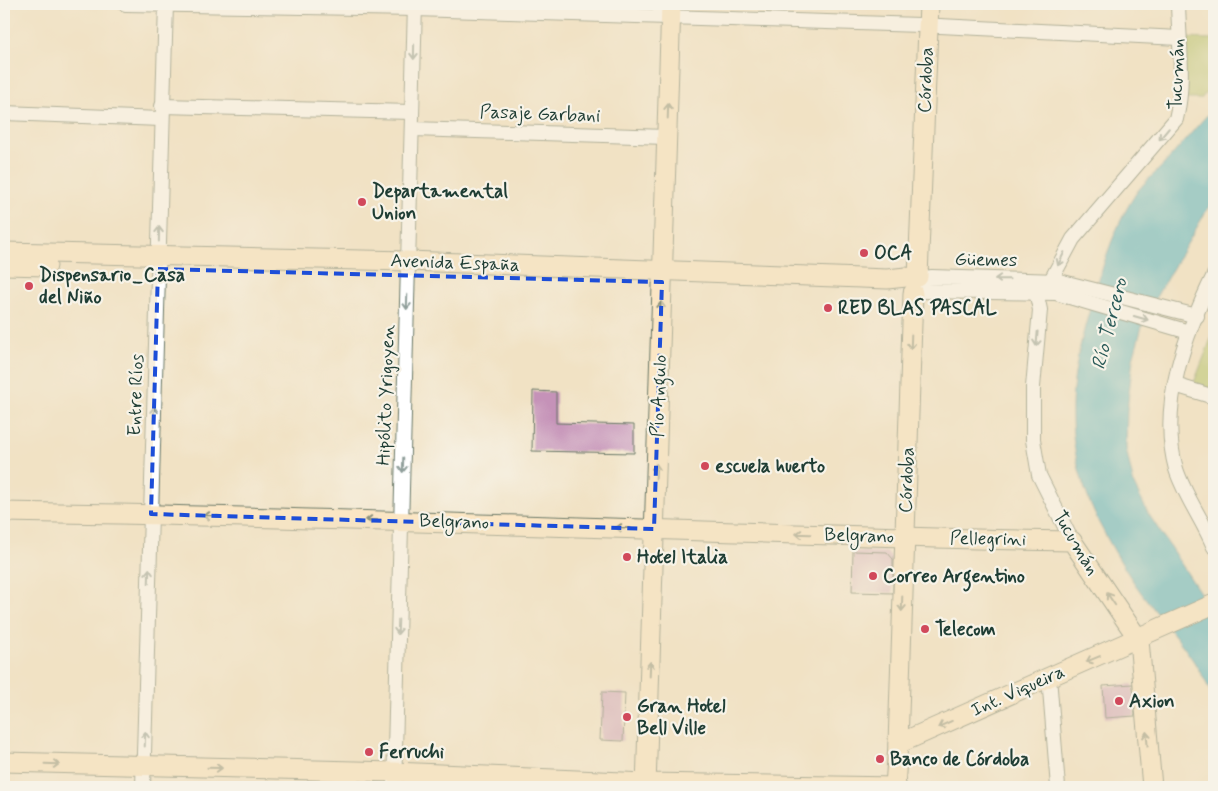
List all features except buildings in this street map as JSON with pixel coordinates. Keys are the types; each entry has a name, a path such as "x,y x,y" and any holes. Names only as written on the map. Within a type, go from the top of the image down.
{"street":[{"path":"125,4 415,6 671,11 924,26 1179,38"},
{"name":"Entre Ríos","path":"143,787 166,4"},
{"name":"Córdoba","path":"895,787 924,26 920,4"},
{"name":"Córdoba","path":"924,26 930,4"},
{"name":"Tucumán","path":"1152,787 1138,640 1072,541 1039,475 1033,440 1033,387 1043,288 1073,239 1176,119 1179,108 1178,4"},
{"name":"Hipólito Yrigoyen","path":"394,780 415,6"},
{"name":"Pío Angulo","path":"646,785 671,11"},
{"path":"4,113 412,112"},
{"name":"Pasaje Garbani","path":"412,129 667,137"},
{"name":"Avenida España","path":"4,252 159,262"},
{"name":"Avenida España","path":"4,265 159,262 408,267 913,283"},
{"path":"1214,276 1189,332 1175,384 1171,413 1171,436 1176,469 1187,496 1211,533 1214,547"},
{"name":"Güemes","path":"913,283 932,277 1043,288"},
{"path":"1043,288 1196,316"},
{"path":"1043,288 1189,332"},
{"path":"1175,384 1214,397"},
{"name":"Belgrano","path":"4,512 401,521 904,538"},
{"name":"Pellegrini","path":"904,538 1072,541"},
{"name":"Int. Viqueira","path":"898,744 1138,640 1214,604"},
{"path":"1049,677 1058,787"},
{"path":"4,762 394,780 895,787"}],"highlighted area":[{"path":"158,269 662,282 654,529 151,514"}],"green space":[{"path":"1179,38 1214,39 1214,83 1201,99 1181,99"},
{"path":"1214,331 1214,392 1193,385"}],"water":[{"name":"Río Tercero","path":"1214,108 1214,198 1145,316 1133,359 1127,410 1126,448 1134,485 1148,513 1214,614 1214,700 1201,673 1177,638 1135,585 1099,523 1086,492 1077,463 1072,406 1079,350 1099,277 1121,219 1139,189"}],"place":[{"name":"Departamental Union","path":"362,202"},
{"name":"OCA","path":"864,253"},
{"name":"Dispensario_Casa del Niño","path":"29,286"},
{"name":"RED BLAS PASCAL","path":"828,308"},
{"name":"escuela huerto","path":"705,466"},
{"name":"Hotel Italia","path":"627,557"},
{"name":"Correo Argentino","path":"873,576"},
{"name":"Telecom","path":"925,629"},
{"name":"Axion","path":"1119,701"},
{"name":"Gran Hotel Bell Ville","path":"627,717"},
{"name":"Ferruchi","path":"369,752"},
{"name":"Banco de Córdoba","path":"880,759"}]}
